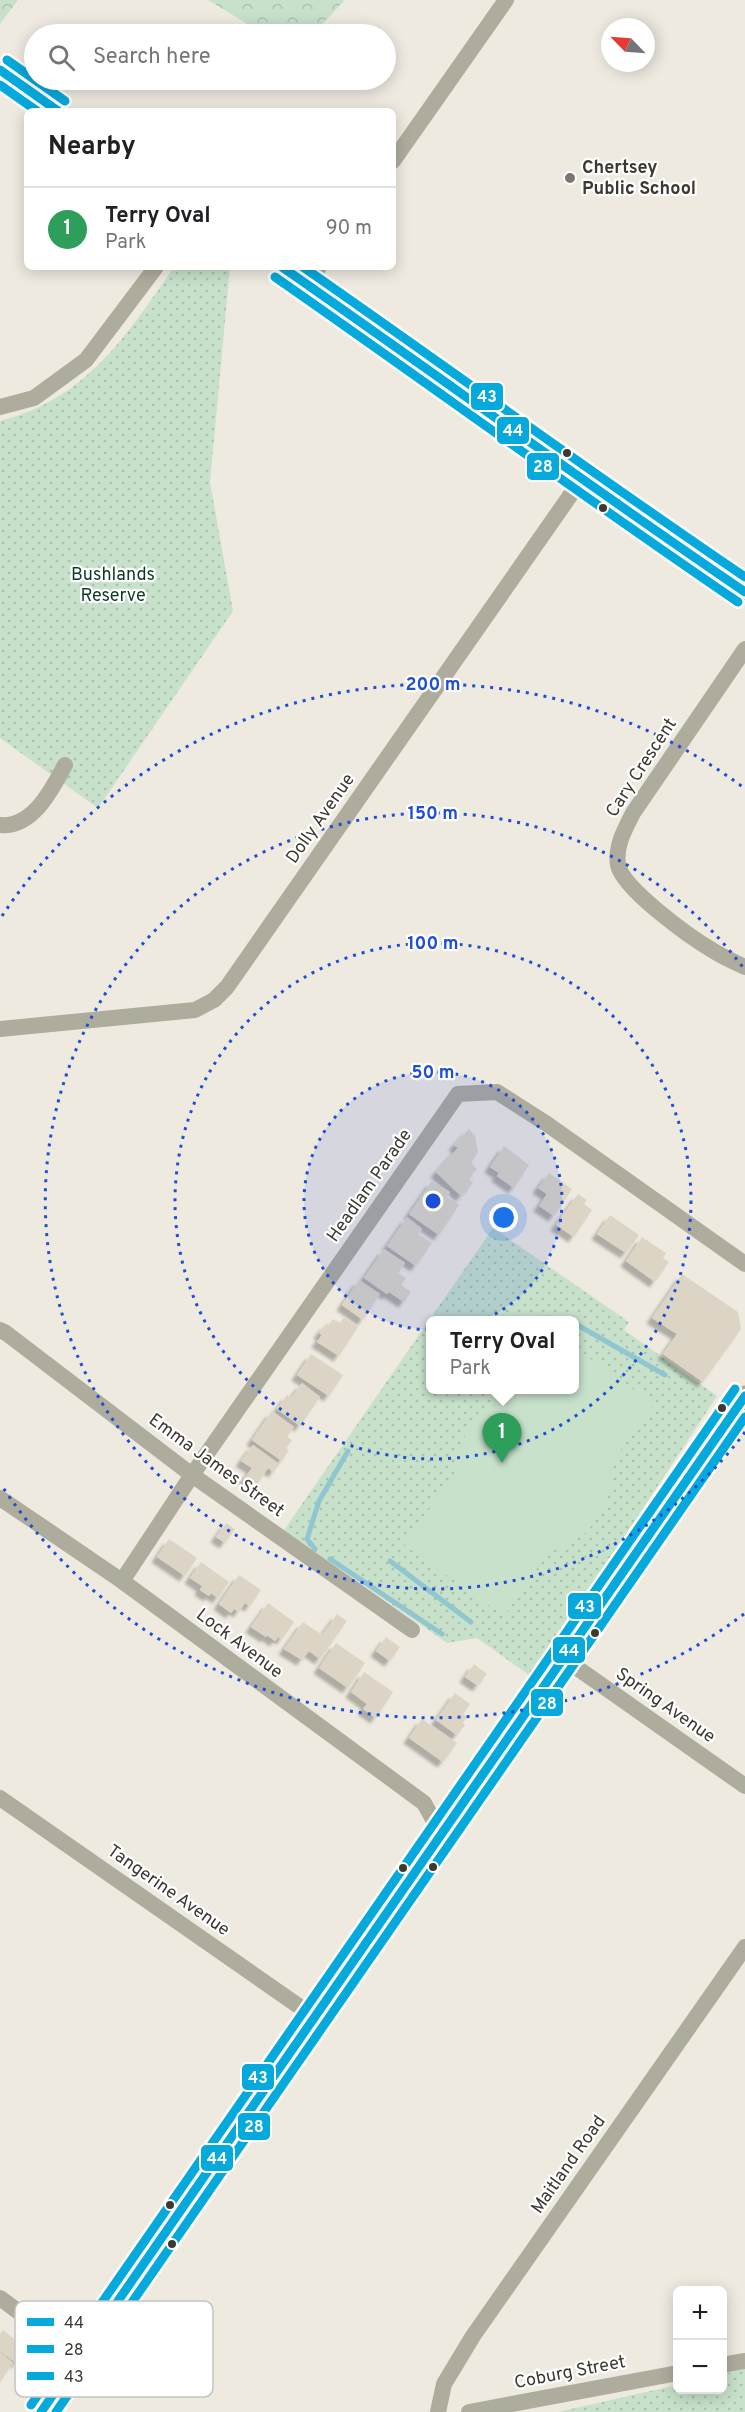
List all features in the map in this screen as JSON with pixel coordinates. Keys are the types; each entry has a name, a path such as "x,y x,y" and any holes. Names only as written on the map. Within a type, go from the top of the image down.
{"street":[{"path":"396,157 506,0"},
{"path":"0,70 24,87"},
{"path":"28,90 54,108"},
{"path":"0,407 34,398 86,360 154,270"},
{"path":"286,270 466,395 581,480 745,592"},
{"path":"307,284 317,270"},
{"name":"Dolly Avenue","path":"0,1029 195,1010 214,1000 234,977 581,480"},
{"name":"Cary Crescent","path":"745,649 633,813 619,841 618,866 629,884 650,904 712,950 745,967"},
{"path":"0,825 7,826 29,817 50,793 66,765"},
{"name":"Headlam Parade","path":"122,1581 192,1475 458,1094 497,1092 548,1124 745,1264"},
{"name":"Emma James Street","path":"0,1330 192,1475 412,1630"},
{"path":"116,2301 745,1396"},
{"name":"Lock Avenue","path":"0,1498 122,1581 424,1803 441,1833"},
{"name":"Spring Avenue","path":"563,1658 745,1786"},
{"name":"Tangerine Avenue","path":"0,1798 313,2016"},
{"name":"Maitland Road","path":"438,2412 444,2384 473,2336 745,1947"},
{"path":"0,2298 15,2309"},
{"path":"727,2364 745,2361"},
{"name":"Coburg Street","path":"469,2412 673,2374"},
{"path":"41,2412 51,2397"}],"green space":[{"path":"0,0 18,0 0,24"},
{"path":"208,0 345,0 322,24 248,24"},
{"name":"Bushlands Reserve","path":"172,270 230,270 210,482 233,611 98,808 0,738 0,421 30,411 81,381 102,362 139,317"},
{"path":"493,1228 629,1322 624,1330 717,1396 532,1677 477,1638 447,1643 284,1530 426,1325 426,1394 579,1394 579,1316 432,1316"},
{"path":"579,1351 654,1404 610,1465 611,1487 602,1511 587,1532 565,1547 549,1551 504,1616 404,1545 454,1474 459,1447 472,1424 491,1408 505,1402 511,1394 579,1394"},
{"path":"745,2369 745,2412 558,2412 673,2386 673,2394 727,2394 727,2373"}],"building":[{"path":"469,1129 475,1136 478,1152 471,1163 477,1169 468,1178 473,1183 461,1196 436,1172 458,1148 454,1145"},
{"path":"504,1146 529,1165 514,1188 497,1176 499,1173 490,1167"},
{"path":"549,1173 572,1189 554,1216 539,1206 547,1194 538,1188"},
{"path":"432,1181 450,1192 447,1197 459,1205 439,1235 409,1214"},
{"path":"578,1194 587,1200 584,1204 592,1210 574,1237 556,1225"},
{"path":"610,1215 639,1235 626,1253 597,1234"},
{"path":"407,1217 422,1229 418,1234 432,1243 416,1266 387,1246"},
{"path":"642,1237 666,1253 663,1258 669,1262 655,1282 626,1261"},
{"path":"384,1249 405,1263 398,1273 406,1278 401,1285 411,1292 404,1302 389,1292 387,1294 364,1278"},
{"path":"682,1274 738,1312 741,1329 703,1382 663,1354 677,1334 652,1318"},
{"path":"359,1280 380,1294 363,1320 342,1305"},
{"path":"344,1317 358,1327 339,1356 317,1342 322,1335 319,1333 326,1324 328,1326 333,1319 340,1323"},
{"path":"311,1354 343,1375 329,1396 297,1375"},
{"path":"302,1383 320,1397 300,1426 277,1409 287,1395 291,1398"},
{"path":"272,1411 294,1427 287,1437 292,1440 286,1448 289,1450 282,1461 252,1440"},
{"path":"253,1445 279,1464 274,1472 268,1468 255,1487 244,1479 252,1468 241,1461"},
{"path":"226,1523 235,1529 225,1543 216,1537"},
{"path":"169,1539 197,1558 185,1576 157,1557"},
{"path":"201,1562 229,1582 218,1598 211,1593 209,1596 200,1590 202,1586 190,1578"},
{"path":"239,1575 261,1590 250,1606 245,1603 239,1612 234,1609 231,1613 219,1604"},
{"path":"268,1603 294,1622 282,1639 278,1637 275,1641 251,1627"},
{"path":"337,1614 347,1621 320,1659 309,1651 302,1660 284,1649 303,1622 322,1635"},
{"path":"386,1637 400,1647 390,1661 376,1651"},
{"path":"336,1643 365,1663 348,1688 319,1668"},
{"path":"474,1664 487,1674 478,1686 465,1677"},
{"path":"364,1672 393,1692 376,1718 363,1709 367,1704 351,1692"},
{"path":"455,1693 470,1704 463,1714 467,1717 463,1723 465,1725 457,1735 436,1720"},
{"path":"422,1719 457,1743 443,1762 409,1738"},
{"path":"3,2330 15,2340 15,2362 0,2351 0,2334"},
{"path":"0,2352 13,2363 0,2382"}],"waterway":[{"path":"579,1326 665,1375"},
{"path":"315,1549 307,1539 319,1501 348,1451"},
{"path":"330,1559 442,1634"},
{"path":"390,1561 471,1622"}],"transit line":[{"name":"43","path":"7,60 24,72"},
{"name":"44","path":"0,70 24,87"},
{"name":"28","path":"0,85 33,108"},
{"name":"44","path":"28,90 54,108"},
{"name":"43","path":"49,90 65,101"},
{"name":"44","path":"286,270 745,592"},
{"name":"43","path":"307,270 745,577"},
{"name":"28","path":"275,277 738,602"},
{"name":"43","path":"103,2301 735,1389"},
{"name":"44","path":"118,2301 745,1396"},
{"name":"28","path":"133,2301 745,1417"},
{"name":"43","path":"31,2405 37,2397"},
{"name":"44","path":"41,2412 51,2397"},
{"name":"28","path":"56,2412 66,2397"}],"place":[{"name":"Chertsey Public School","path":"570,178"},
{"name":"Terry Oval","path":"502,1463"}]}
